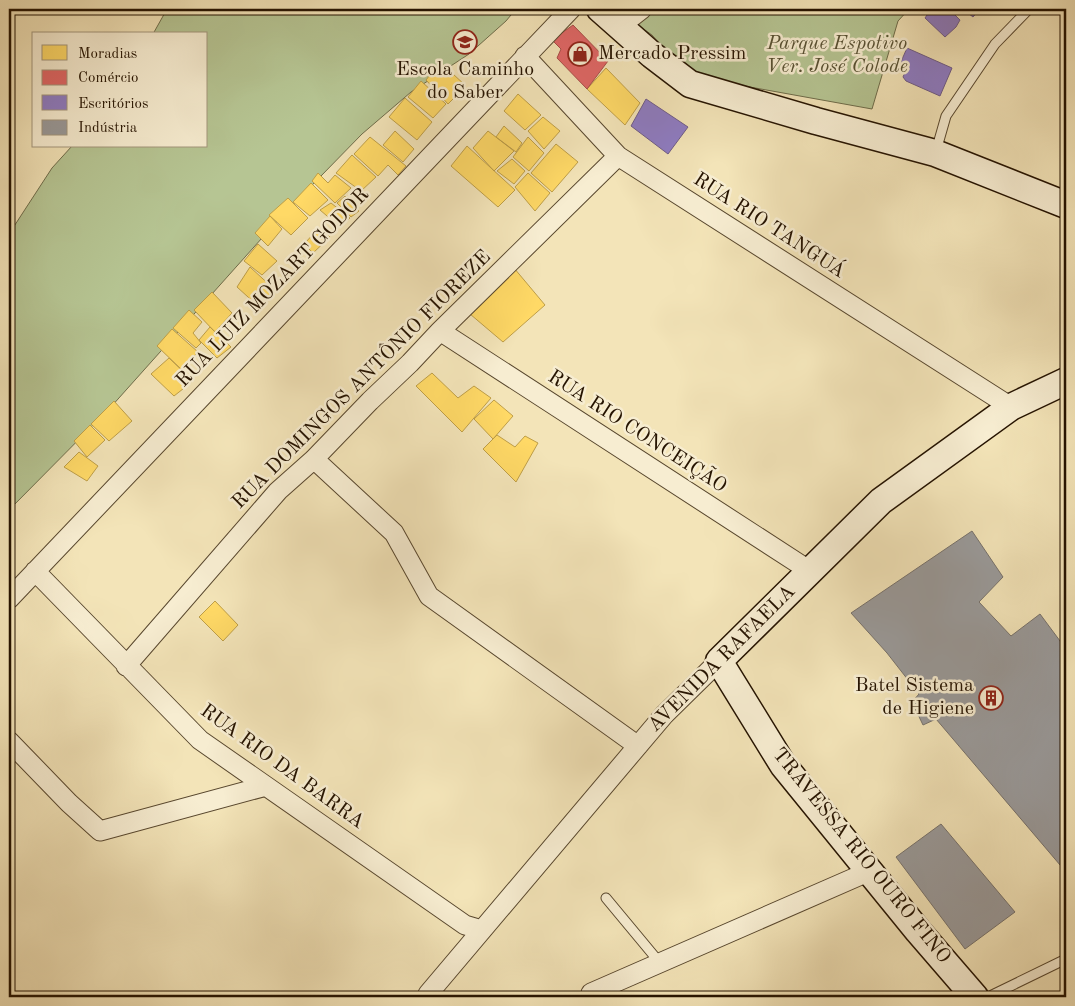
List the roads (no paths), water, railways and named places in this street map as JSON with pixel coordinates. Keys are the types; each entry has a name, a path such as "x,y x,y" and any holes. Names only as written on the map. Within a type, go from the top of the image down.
{"street":[{"name":"RUA LUIZ MOZART GODOR","path":"9,598 571,9"},
{"path":"600,9 652,55 690,84 935,153 1066,205"},
{"path":"620,27 642,9"},
{"name":"RUA RIO TANGUÁ","path":"525,56 618,156 1011,407"},
{"name":"RUA DOMINGOS ANTÔNIO FIOREZE","path":"126,666 278,491 314,459 440,331 618,156"},
{"name":"RUA RIO CONCEIÇÃO","path":"440,331 810,571"},
{"name":"AVENIDA RAFAELA","path":"428,994 664,715 881,501 1011,407 1066,381"},
{"path":"314,459 394,533 429,596 638,746"},
{"name":"RUA RIO DA BARRA","path":"35,571 200,740 466,925 482,930"},
{"name":"TRAVESSA RIO OURO FINO","path":"719,661 783,765 976,997"},
{"path":"9,742 69,803 100,831 266,786"},
{"path":"591,993 870,871"}],"lane":[{"path":"935,153 946,116 995,44 1029,9"},
{"path":"606,898 660,963"},
{"path":"988,997 1066,959"}],"place":[{"name":"Escola Caminho do Saber","path":"465,42"},
{"name":"Mercado Pressim","path":"580,54"},
{"name":"Batel Sistema de Higiene","path":"991,698"}],"park label":[{"name":"Parque Espotivo Ver. José Colode","path":"837,56"}]}
